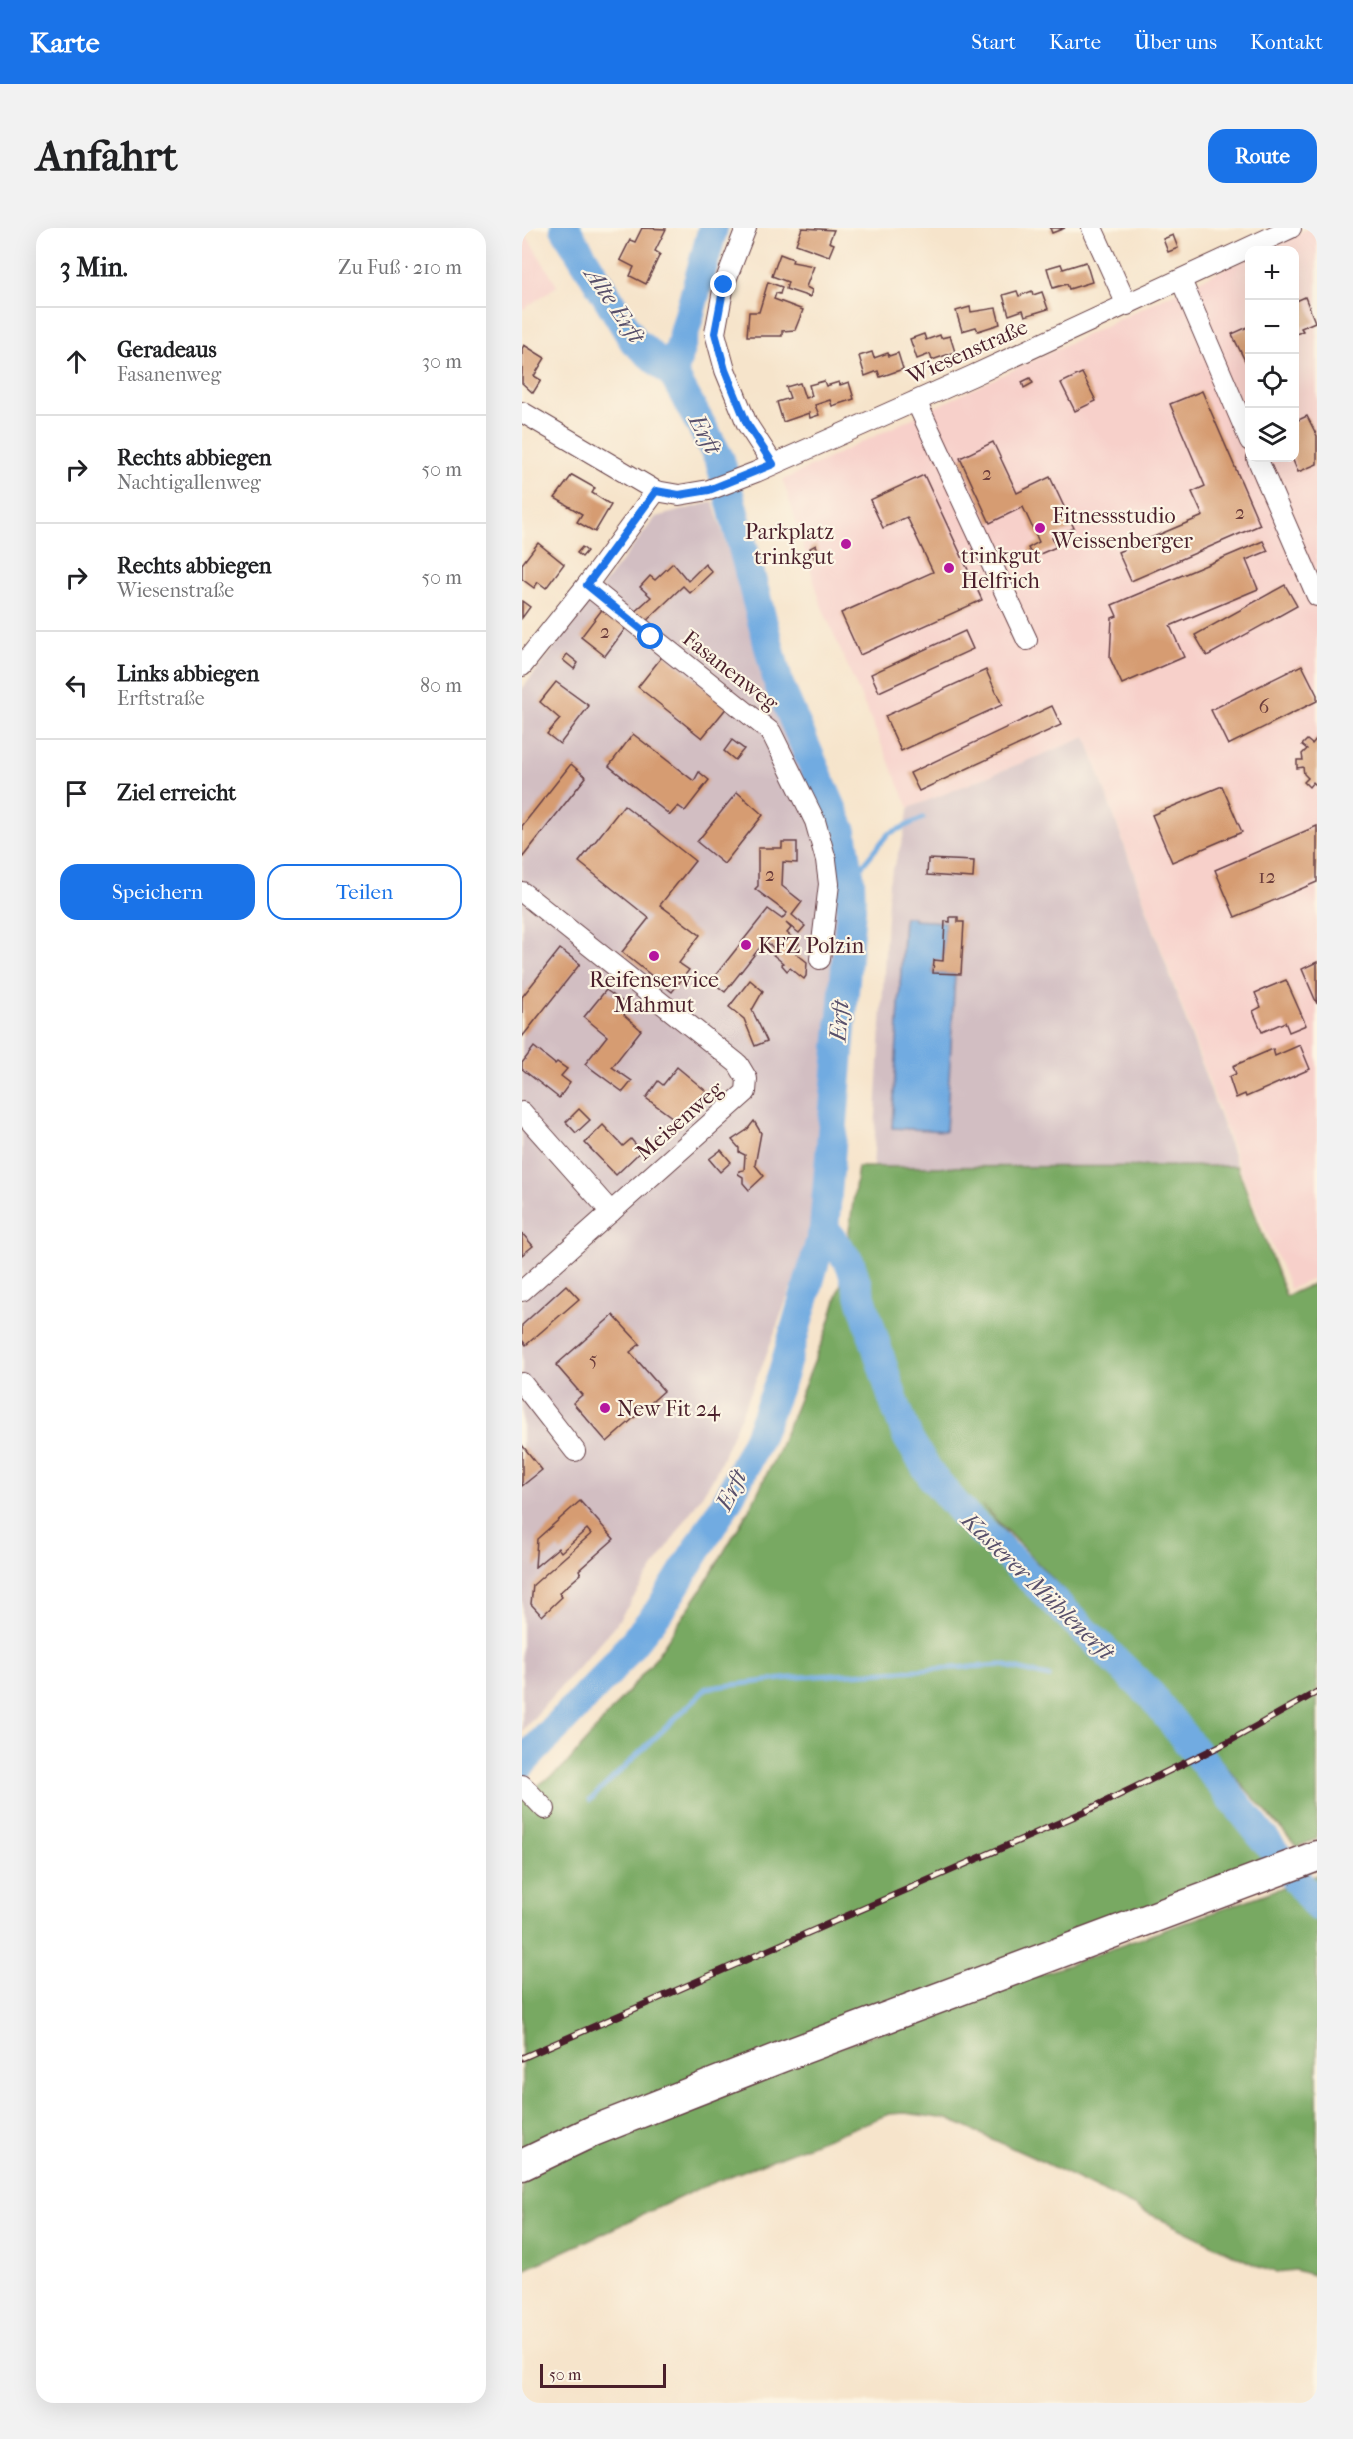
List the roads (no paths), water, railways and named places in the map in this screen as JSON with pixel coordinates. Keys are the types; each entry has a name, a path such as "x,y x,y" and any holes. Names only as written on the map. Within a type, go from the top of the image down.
{"main road":[{"path":"522,2165 593,2131 770,2061 1317,1856"}],"street":[{"path":"746,228 724,285 715,333 725,370 764,468"},
{"path":"1092,228 1127,305"},
{"name":"Wiesenstraße","path":"656,491 679,495 709,490 764,468 1127,305 1291,228"},
{"path":"1181,280 1245,429"},
{"path":"916,401 1027,640"},
{"path":"522,412 656,491 587,585 522,666"},
{"path":"1259,462 1317,596"},
{"name":"Fasanenweg","path":"587,585 771,732 815,821 826,860 829,884 820,959"},
{"name":"Meisenweg","path":"522,892 738,1064 747,1079 746,1092 522,1291"},
{"path":"522,1112 611,1212"},
{"path":"522,1383 575,1451"},
{"path":"525,1787 544,1809"}],"water":[{"path":"904,917 945,922 943,961 934,960 933,973 955,975 946,1131 892,1128"}],"waterway":[{"name":"Alte Erft","path":"565,228 634,341 673,374"},
{"name":"Erft","path":"522,1763 610,1671 659,1611 729,1498 758,1438 782,1376 824,1229 851,908 850,881 842,832 779,685 720,460 673,374 713,228"},
{"path":"850,881 888,834 923,818"},
{"name":"Kasterer Mühlenerft","path":"824,1229 850,1263 893,1399 908,1438 932,1477 963,1513 1151,1695 1317,1906"},
{"path":"590,1800 707,1688 800,1677 1002,1665 1049,1677"}],"railway":[{"path":"522,2058 1084,1812 1228,1742 1317,1692"}],"place":[{"name":"Fitnessstudio Weissenberger","path":"1040,528"},
{"name":"Parkplatz trinkgut","path":"846,544"},
{"name":"trinkgut Helfrich","path":"949,568"},
{"name":"KFZ Polzin","path":"746,945"},
{"name":"Reifenservice Mahmut","path":"654,956"},
{"name":"New Fit 24","path":"605,1408"}]}
